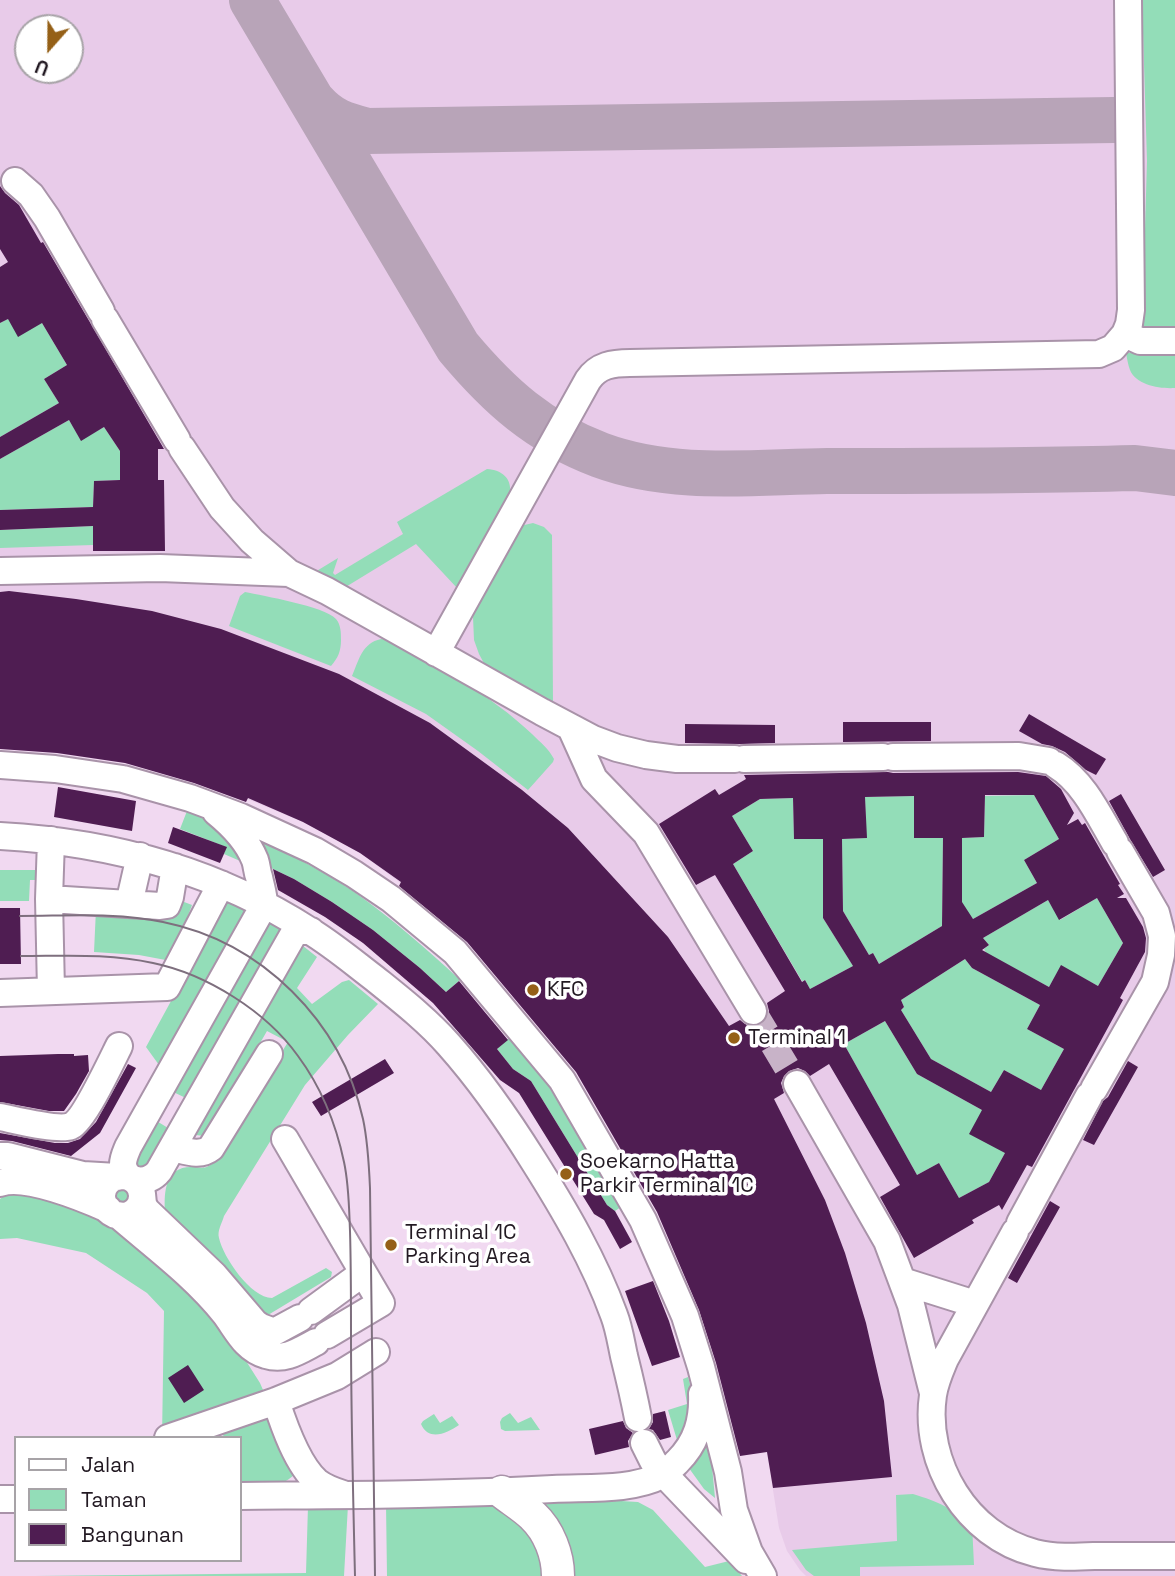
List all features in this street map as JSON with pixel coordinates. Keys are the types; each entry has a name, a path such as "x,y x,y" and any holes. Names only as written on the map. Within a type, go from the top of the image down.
{"main road":[{"path":"502,1492 532,1515 542,1527 554,1551 558,1573"}],"street":[{"path":"436,653 588,380 605,366 630,363 1099,354 1113,348 1125,334 1130,310 1128,0"},
{"path":"8,177 31,195 47,218 179,444 222,508 252,541 289,573 571,728 617,748 677,759 1019,755 1052,763 1074,778 1156,913 1161,936 1161,955 1155,982 945,1359 936,1379 933,1395 935,1442 939,1462 957,1497 982,1525 999,1537 1035,1553 1055,1556 1175,1556"},
{"path":"1125,334 1140,341 1175,341"},
{"path":"0,571 160,568 289,573"},
{"path":"571,728 594,779 646,833 753,1011"},
{"path":"0,765 106,776 158,788 241,817 315,851 354,874 391,899 455,952 562,1080 643,1220 684,1316 701,1367 728,1472 734,1510 762,1576"},
{"path":"190,798 211,809 240,834 255,861 264,905 161,1085 125,1154 125,1171 146,1210 214,1275 255,1323 269,1330 276,1331 306,1314 363,1273"},
{"path":"0,836 109,849 176,867 221,884 311,931 406,1003 433,1028 474,1076 519,1136 580,1238 615,1317 641,1430 653,1461 762,1576"},
{"path":"51,840 51,991"},
{"path":"128,904 140,856"},
{"path":"49,899 167,905 176,867"},
{"path":"0,993 167,987 221,884"},
{"path":"0,1156 130,1183 151,1179 159,1171 293,935 299,931 311,931"},
{"path":"0,1117 54,1127 73,1125 82,1115 119,1046"},
{"path":"153,1103 182,1131 200,1154 206,1152 269,1054"},
{"path":"797,1084 887,1241 911,1305 933,1395"},
{"path":"0,1183 15,1180 36,1184 84,1199 113,1212 197,1283 225,1314 249,1347 265,1355 285,1357 322,1339 381,1303 285,1139"},
{"path":"113,1212 103,1197 103,1190 111,1179 130,1183"},
{"path":"902,1281 975,1304"},
{"path":"174,1436 276,1401 337,1376 376,1352"},
{"path":"242,1496 502,1492 630,1486 664,1474 686,1453 695,1437 702,1413 701,1367"},
{"path":"276,1401 287,1433 307,1471 324,1487 344,1495"}],"shaded area":[{"path":"0,0 1175,0 1175,1576 806,1576 787,1551 779,1528 767,1452 618,1044 360,853 303,822 0,697"}],"green space":[{"path":"1142,0 1175,0 1175,331 1142,331 1147,161"},
{"path":"8,319 42,323 67,365 44,379 59,403 0,437 0,323"},
{"path":"1126,353 1175,353 1175,388 1156,387 1137,379 1130,370"},
{"path":"69,420 81,440 104,427 120,451 120,480 94,481 93,507 0,510 0,459"},
{"path":"487,469 497,471 508,479 510,494 458,589 416,544 344,588 315,572 338,558 333,573 335,575 403,534 397,522"},
{"path":"533,523 544,527 552,535 553,705 486,667 474,640 475,605 520,526"},
{"path":"93,526 93,545 0,548 0,530"},
{"path":"245,592 307,606 336,619 341,644 336,660 331,666 229,626 240,596"},
{"path":"381,639 390,640 464,682 499,706 550,752 553,762 528,790 426,714 352,676 365,648"},
{"path":"1034,795 1059,839 1024,860 1037,883 973,919 962,908 962,838 984,837 985,796"},
{"path":"914,796 914,838 943,838 942,917 947,923 879,964 873,953 869,955 843,911 842,839 866,838 865,797"},
{"path":"793,798 794,838 823,839 823,918 853,966 810,989 805,980 802,981 733,864 753,851 732,816 760,799"},
{"path":"187,811 213,822 247,864 224,854 226,847 180,829"},
{"path":"259,838 353,891 408,934 460,980 446,992 373,930 332,902 269,867 255,841"},
{"path":"0,870 35,870 35,880 30,880 29,901 0,901"},
{"path":"1097,898 1123,943 1098,986 1061,966 1049,987 986,953 984,949 989,945 983,938 1048,900 1060,920"},
{"path":"179,900 192,905 171,961 139,955 94,952 96,909"},
{"path":"226,900 249,909 159,1065 146,1047"},
{"path":"262,918 285,930 188,1099 169,1090"},
{"path":"298,942 317,957 297,988 312,1004 342,982 349,980 378,1004 305,1085 224,1216 219,1235 226,1255 247,1284 264,1296 272,1298 326,1268 332,1272 331,1277 264,1315 165,1211 165,1196 168,1182 176,1171 182,1168 205,1167 213,1163 288,1042 267,1031 210,1130 204,1136 196,1135 192,1130"},
{"path":"965,959 972,968 1040,1005 1027,1029 1064,1049 1041,1090 1004,1070 991,1092 931,1059 901,1010 904,1007 901,1000"},
{"path":"885,1021 917,1074 982,1110 1005,1153 989,1182 959,1198 939,1163 917,1175 844,1044"},
{"path":"510,1037 548,1085 621,1207 615,1211 607,1205 531,1081 513,1069 497,1049"},
{"path":"150,1117 173,1131 152,1169 137,1169 131,1157"},
{"path":"130,1184 133,1204 129,1208 108,1198 111,1187"},
{"path":"24,1192 76,1207 156,1254 220,1320 260,1383 298,1471 278,1484 242,1488 242,1436 224,1436 216,1425 162,1436 164,1311 147,1293 86,1253 17,1238 0,1239 0,1199 7,1194"},
{"path":"688,1377 693,1395 680,1450 668,1410 687,1404 683,1379"},
{"path":"510,1413 518,1423 531,1417 540,1430 501,1429 502,1418"},
{"path":"434,1414 440,1423 452,1416 459,1425 444,1433 429,1433 421,1424"},
{"path":"709,1434 715,1498 704,1489 686,1464"},
{"path":"913,1494 944,1506 972,1524 974,1565 860,1567 860,1576 814,1576 806,1570 792,1550 897,1541 896,1495"},
{"path":"638,1502 653,1510 705,1567 729,1561 742,1576 568,1576 531,1503"},
{"path":"500,1503 537,1534 542,1576 387,1576 386,1504"},
{"path":"348,1505 344,1576 35,1576 306,1573 308,1506"}],"building":[{"path":"0,186 19,205 41,243 43,242 164,449 158,449 158,480 164,480 165,551 93,551 93,526 0,530 0,510 93,507 94,481 120,480 120,451 104,427 81,441 69,420 0,459 0,437 59,403 44,379 67,365 42,323 18,337 8,319 0,323 0,267 8,262 0,249"},
{"name":"Terminal 1","path":"0,592 76,599 152,611 221,629 339,674 430,723 522,790 568,828 668,937 729,1026 740,1020 753,1027 762,1024 769,1011 767,1003 785,991 715,875 696,885 659,824 715,789 719,795 746,779 744,775 1018,772 1046,776 1061,789 1074,813 1067,825 1078,819 1082,825 1085,823 1120,884 1118,885 1124,894 1117,898 1126,898 1143,927 1146,938 1145,952 1120,998 1123,1000 1032,1167 1027,1165 1002,1210 999,1205 914,1258 880,1197 900,1185 829,1064 810,1076 798,1068 789,1071 781,1083 784,1093 774,1099 825,1200 845,1253 866,1323 884,1401 892,1477 773,1488 767,1452 740,1456 699,1310 657,1212 576,1072 467,942 399,886 401,882 360,853 303,822 248,798 246,802 194,783 125,763 57,753 0,749","holes":["985,795 1034,795 1059,839 1024,860 1037,883 973,919 962,902 962,838 984,837","914,796 914,838 943,838 942,926 879,964 873,953 869,955 843,911 842,839 867,838 865,797","793,798 794,839 823,839 823,918 853,966 810,989 805,980 802,982 733,864 753,851 732,816 760,799","1097,898 1123,943 1098,986 1061,965 1049,987 982,950 989,945 983,938 1048,900 1059,920","965,959 972,968 1040,1005 1027,1029 1064,1049 1041,1090 1004,1070 991,1092 931,1059 901,1010 904,1007 901,1000","885,1021 917,1074 982,1110 969,1134 1005,1153 989,1182 959,1198 939,1163 917,1175 844,1044"]},
{"path":"1029,714 1106,759 1096,775 1065,752 1042,744 1019,731"},
{"path":"843,722 931,722 931,741 843,742"},
{"path":"685,724 775,725 775,743 685,743"},
{"path":"58,787 136,801 132,831 54,817"},
{"path":"1121,794 1165,870 1153,877 1109,801"},
{"path":"173,827 227,847 220,863 168,843"},
{"path":"273,869 332,902 373,930 446,992 459,981 508,1040 497,1049 513,1069 531,1081 632,1242 620,1249 604,1220 594,1214 519,1093 500,1080 433,1003 363,943 278,890"},
{"path":"0,908 20,908 21,964 0,964"},
{"path":"88,1055 89,1071 64,1111 0,1102 0,1056"},
{"path":"385,1059 394,1073 321,1116 312,1102"},
{"path":"1128,1061 1138,1067 1094,1145 1083,1140 1103,1101 1108,1097"},
{"path":"128,1064 136,1068 100,1133 71,1156 0,1140 0,1133 55,1143 80,1139 96,1122"},
{"path":"1050,1201 1060,1207 1017,1283 1008,1278"},
{"path":"653,1281 680,1357 652,1366 625,1291"},
{"path":"188,1365 204,1390 184,1403 168,1378"},
{"path":"665,1411 671,1437 660,1440 653,1430 649,1429 653,1414"},
{"path":"623,1421 626,1428 633,1433 628,1441 629,1447 595,1455 589,1429"}],"taxiway":[{"path":"252,0 458,347 505,397 539,424 578,446 600,455 656,469 712,474 1135,468 1175,473"},
{"path":"314,103 338,122 367,131 1114,120"}],"tunnel":[{"path":"753,1011 797,1084"}],"tram line":[{"path":"20,916 128,917 163,922 199,932 233,947 264,967 292,991 316,1019 336,1050 352,1083 363,1119 369,1162 375,1576"},
{"path":"21,956 120,958 153,963 194,976 233,997 269,1024 298,1056 314,1080 337,1134 348,1188 355,1576"}],"place":[{"name":"KFC","path":"533,990"},
{"name":"Terminal 1","path":"734,1038"},
{"name":"Soekarno Hatta Parkir Terminal 1C","path":"566,1174"},
{"name":"Terminal 1C Parking Area","path":"391,1245"}]}
